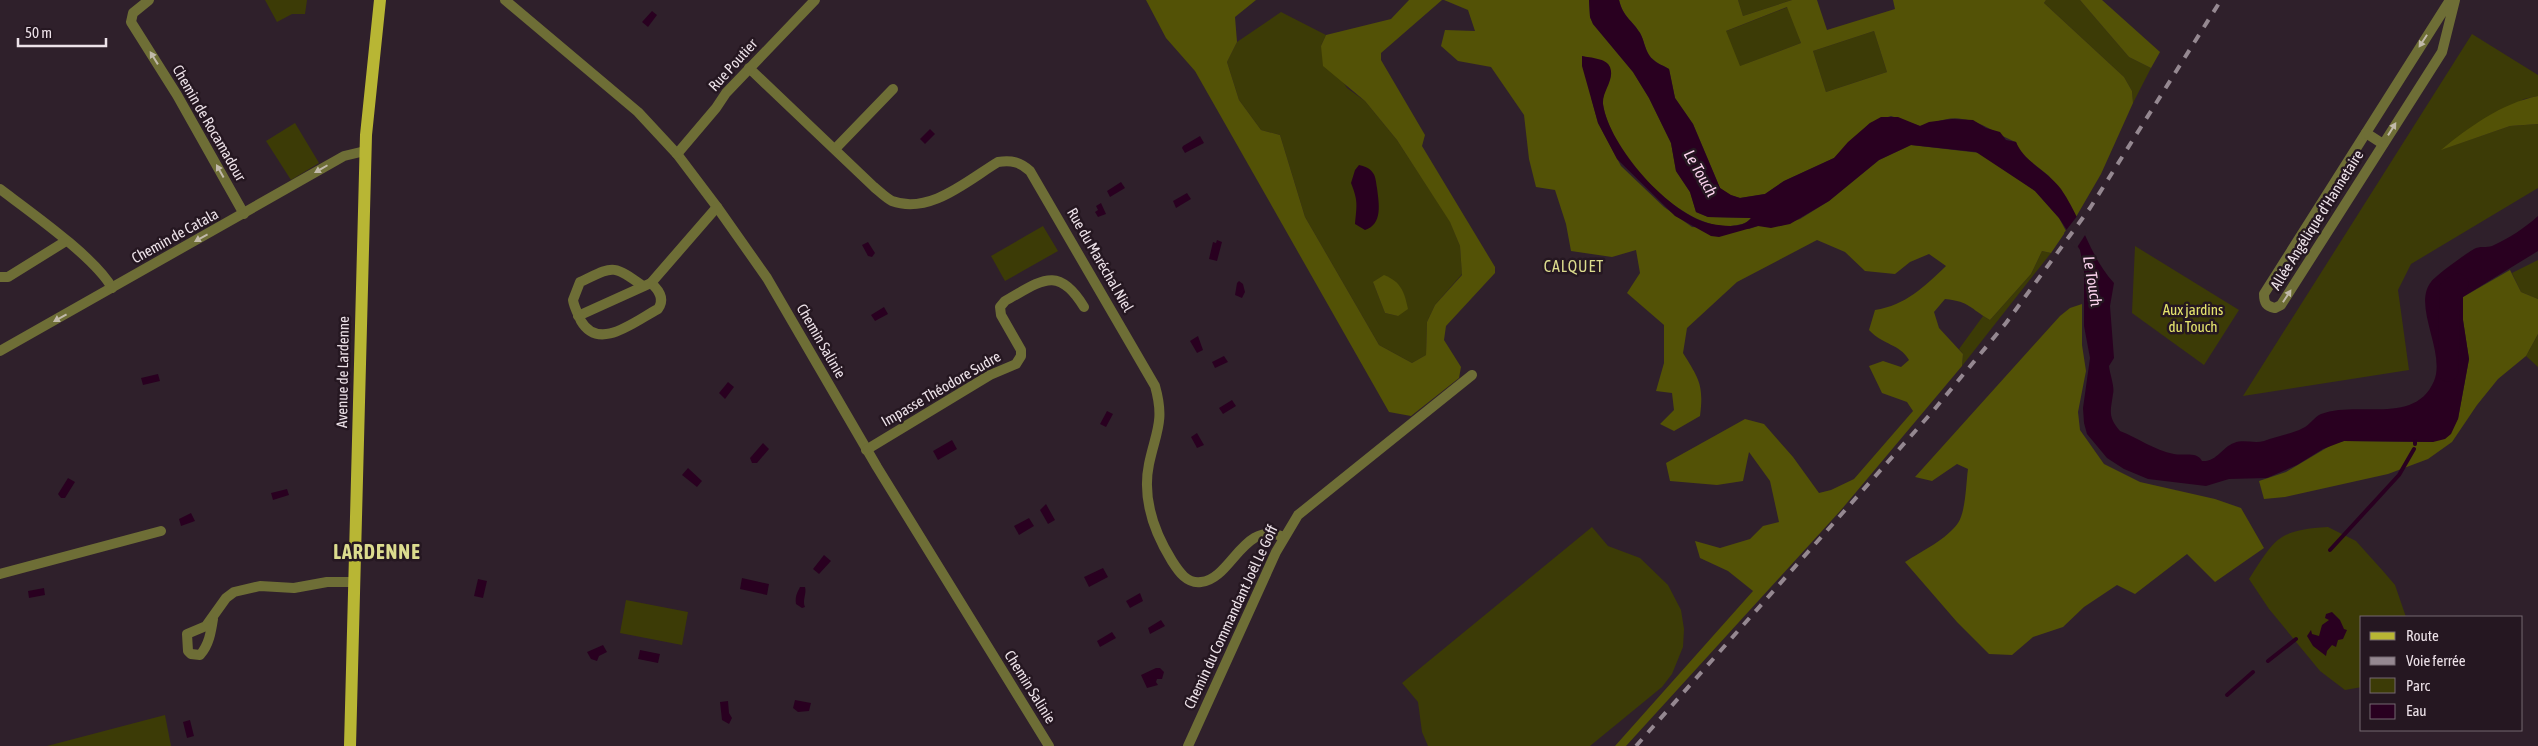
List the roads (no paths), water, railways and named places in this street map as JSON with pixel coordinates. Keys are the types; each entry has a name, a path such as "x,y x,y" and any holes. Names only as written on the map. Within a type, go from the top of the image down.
{"main road":[{"name":"Avenue de Lardenne","path":"350,746 365,151 370,84 380,0"}],"street":[{"name":"Chemin de Rocamadour","path":"149,0 133,13 131,22 177,95 244,214"},
{"name":"Chemin Salinie","path":"505,0 638,112 677,154 717,207 767,278 866,450 1049,746"},
{"name":"Rue Poutier","path":"677,154 716,108 726,93 815,0"},
{"name":"Allée Angélique d'Hannetaire","path":"2450,0 2264,294 2264,301 2268,306 2275,308 2281,305 2442,52 2455,0"},
{"name":"Rue du Maréchal Niel","path":"749,68 874,187 892,201 914,204 932,202 998,162 1008,160 1023,164 1030,171 1156,386 1160,400 1160,427 1149,464 1148,501 1155,529 1177,569 1190,581 1202,582 1214,577 1230,560 1264,532 1284,537"},
{"path":"835,149 893,89"},
{"name":"Allée Angélique d'Hannetaire","path":"2366,133 2383,144"},
{"name":"Chemin de Catala","path":"0,351 344,156 365,151"},
{"path":"0,188 66,241 102,274 112,288"},
{"path":"578,316 647,285 717,207"},
{"path":"0,277 8,277 66,241"},
{"path":"606,269 619,270 658,290 661,298 658,309 606,336 592,334 578,316 573,300 576,288 580,282 606,269"},
{"name":"Impasse Théodore Sudre","path":"866,450 990,375 1016,364 1021,356 1021,350 1000,315 1000,307 1005,301 1046,280 1063,282 1073,290 1084,307"},
{"name":"Chemin du Commandant Joël Le Goff","path":"1188,746 1284,537 1298,515 1472,375"},
{"path":"0,574 161,531"},
{"path":"212,619 226,598 234,592 260,586 294,588 327,582 355,582"}],"water":[{"path":"1589,0 1619,0 1625,14 1640,33 1646,50 1651,57 1669,69 1675,98 1693,124 1720,188 1740,198 1765,194 1784,181 1834,158 1848,142 1870,123 1881,117 1898,117 1920,126 1929,122 1952,119 1973,120 1986,128 2000,132 2006,140 2016,142 2030,161 2050,177 2061,189 2098,261 2114,283 2110,306 2114,358 2109,366 2113,388 2111,413 2113,421 2120,431 2153,447 2174,454 2194,455 2202,461 2216,457 2234,443 2242,441 2260,442 2299,430 2321,414 2335,410 2399,408 2413,403 2425,395 2434,381 2437,369 2425,304 2426,292 2431,282 2445,269 2472,250 2478,247 2492,246 2500,242 2522,229 2538,216 2538,251 2463,297 2463,320 2469,359 2458,419 2451,434 2445,439 2433,442 2344,441 2323,449 2297,465 2267,478 2229,479 2206,486 2148,479 2124,469 2107,458 2087,434 2083,408 2090,358 2084,326 2084,270 2080,250 2059,218 2035,191 1976,152 1911,145 1879,160 1829,201 1790,224 1771,228 1758,226 1719,237 1711,236 1675,216 1617,159 1598,123 1582,66 1582,56 1602,60 1610,67 1610,81 1603,99 1608,121 1629,158 1661,194 1678,208 1712,224 1738,225 1751,218 1708,217 1696,212 1690,192 1676,171 1671,143 1649,98 1633,72 1593,24 1590,17","holes":["2452,308 2458,331 2452,345 2444,336 2440,316 2448,309"]},
{"path":"652,11 657,15 648,27 642,22"},
{"path":"930,129 935,134 925,144 920,139"},
{"path":"1200,136 1204,143 1185,153 1182,148 1183,146"},
{"path":"1359,165 1372,171 1376,180 1378,200 1379,213 1375,223 1365,230 1355,224 1356,203 1351,183 1355,170"},
{"path":"1121,182 1125,188 1110,197 1107,191"},
{"path":"1187,193 1191,199 1176,208 1173,201"},
{"path":"1101,203 1106,214 1098,217 1095,212 1098,210 1096,206"},
{"path":"1217,240 1222,242 1217,261 1209,259 1213,242 1216,243"},
{"path":"868,242 875,253 872,257 868,256 862,245"},
{"path":"1239,281 1243,284 1245,292 1242,298 1235,295"},
{"path":"884,307 888,314 875,321 871,315"},
{"path":"1198,336 1203,350 1197,353 1190,341"},
{"path":"1224,356 1228,362 1215,368 1212,362"},
{"path":"158,374 160,381 143,385 141,378"},
{"path":"728,382 734,387 725,399 719,393"},
{"path":"1232,400 1236,406 1223,414 1219,408"},
{"path":"1107,411 1113,414 1106,427 1100,424"},
{"path":"1197,433 1204,445 1197,448 1191,437"},
{"path":"952,440 957,449 938,460 933,451"},
{"path":"763,443 769,449 757,463 752,463 750,458"},
{"path":"688,468 702,481 697,487 682,475"},
{"path":"68,478 75,482 65,498 61,498 58,494"},
{"path":"287,489 289,495 273,500 271,493"},
{"path":"1046,504 1055,520 1048,524 1040,510"},
{"path":"191,513 195,521 181,526 179,519"},
{"path":"1029,518 1034,526 1019,535 1014,526"},
{"path":"824,555 831,561 819,574 813,569"},
{"path":"1103,568 1108,577 1089,587 1084,577"},
{"path":"742,578 769,584 767,595 740,589"},
{"path":"478,579 487,581 483,598 474,596"},
{"path":"800,587 805,587 805,607 802,608 796,604 796,597"},
{"path":"44,588 45,595 29,598 28,591"},
{"path":"1140,593 1143,601 1130,608 1126,601"},
{"path":"2332,612 2340,620 2344,629 2347,630 2343,639 2338,640 2336,647 2332,645 2327,651 2326,656 2313,646 2307,636 2311,630 2312,634 2319,636 2322,625 2329,620 2325,618 2326,614"},
{"path":"1161,620 1165,626 1150,634 1148,628"},
{"path":"1112,632 1116,638 1100,647 1097,641"},
{"path":"603,645 607,652 599,656 597,661 591,659 587,652"},
{"path":"640,650 660,654 658,663 638,659"},
{"path":"1160,668 1164,672 1162,679 1157,679 1158,685 1147,688 1141,675"},
{"path":"795,700 811,703 809,711 798,712 793,708"},
{"path":"728,701 729,713 732,718 729,724 722,720 720,702"},
{"path":"190,720 194,736 187,738 183,722"}],"waterway":[{"name":"Le Touch","path":"2448,371 2450,289 2458,284"},
{"path":"2330,550 2399,475 2414,449"},
{"path":"2268,661 2296,639"},
{"path":"2227,695 2253,672"}],"railway":[{"path":"1636,746 1933,411 2006,323 2090,208 2221,0"}],"district":[{"name":"CALQUET","path":"1574,266"},
{"name":"LARDENNE","path":"377,552"}],"park label":[{"name":"Aux jardins du Touch","path":"2193,318"}]}
